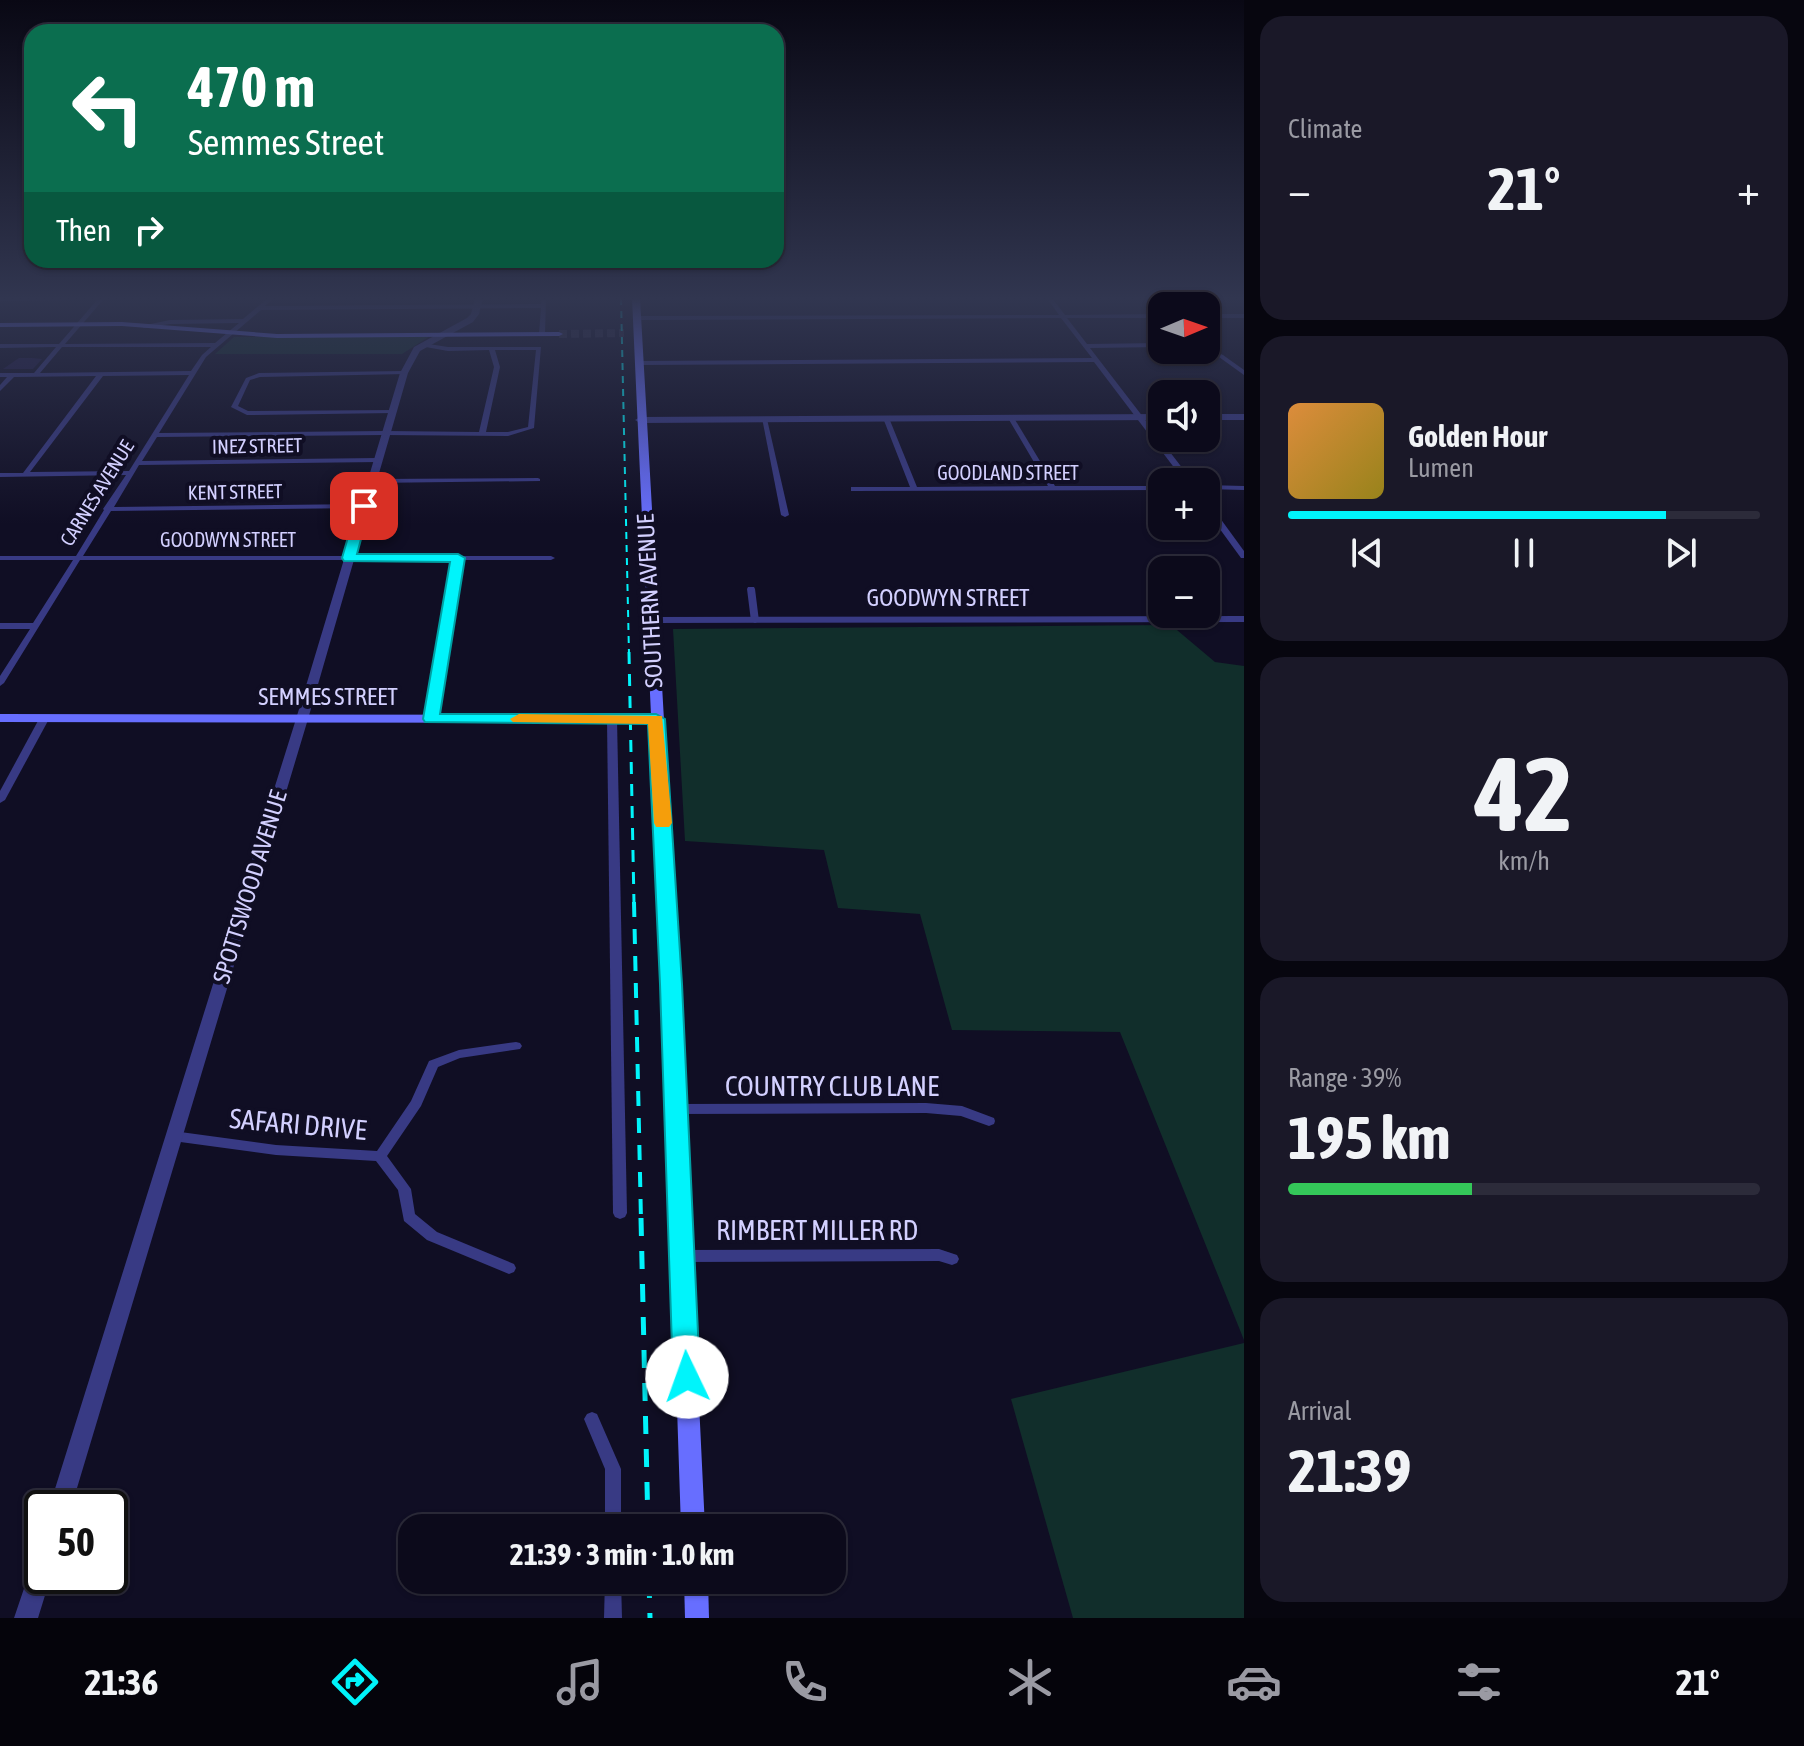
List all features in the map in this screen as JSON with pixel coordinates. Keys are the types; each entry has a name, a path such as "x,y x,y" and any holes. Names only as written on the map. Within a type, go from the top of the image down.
{"main road":[{"name":"SOUTHERN AVENUE","path":"638,374 671,984 692,1514"},
{"name":"SEMMES STREET","path":"0,718 656,719"},
{"path":"696,1594 697,1618"}],"street":[{"path":"25,475 101,374"},
{"path":"0,375 147,374"},
{"name":"CARNES AVENUE","path":"0,683 194,374"},
{"path":"379,374 255,376 248,379 235,404 238,411 393,411"},
{"name":"SPOTTSWOOD AVENUE","path":"65,1490 302,719 404,374"},
{"path":"482,434 496,374"},
{"path":"154,435 519,433 531,428 536,374"},
{"path":"1106,374 1178,468"},
{"path":"0,389 12,375"},
{"path":"640,420 1148,417"},
{"path":"1220,417 1244,417"},
{"path":"886,418 914,489"},
{"path":"1011,418 1053,488"},
{"path":"764,419 785,515"},
{"name":"INEZ STREET","path":"136,463 377,460"},
{"path":"0,475 131,473"},
{"path":"372,481 538,480"},
{"path":"1220,487 1244,488"},
{"name":"GOODLAND STREET","path":"854,489 1148,488"},
{"name":"KENT STREET","path":"107,509 364,506"},
{"path":"1220,524 1244,556"},
{"name":"GOODWYN STREET","path":"0,558 551,558"},
{"path":"431,719 458,558"},
{"path":"751,589 755,621"},
{"name":"GOODWYN STREET","path":"652,620 1244,619"},
{"path":"0,626 36,626"},
{"path":"0,800 44,719"},
{"path":"612,719 620,1213"},
{"path":"380,1156 417,1103 433,1064 459,1054 516,1046"},
{"name":"COUNTRY CLUB LANE","path":"674,1109 926,1108 962,1111 989,1121"},
{"name":"SAFARI DRIVE","path":"173,1136 276,1150 380,1156 404,1189 409,1217 432,1236 509,1268"},
{"name":"RIMBERT MILLER RD","path":"681,1256 939,1255 952,1259"},
{"path":"592,1419 613,1469 613,1514"},
{"path":"26,1618 34,1594"},
{"path":"613,1594 613,1618"}],"green space":[{"path":"1148,625 1148,628 1175,628 1215,662 1244,666 1244,1340 1120,1032 952,1030 920,914 838,908 824,850 685,841 673,629"},
{"path":"1244,1343 1244,1618 1073,1618 1011,1399"}],"railway":[{"path":"623,374 629,654"},
{"path":"629,652 634,904"},
{"path":"634,902 641,1220"},
{"path":"641,1218 648,1514"},
{"path":"649,1594 650,1618"}],"slow traffic":[{"path":"519,719 656,719 663,823"}],"route":[{"path":"364,506 349,558 458,558 431,719 656,719 671,984 687,1377"}]}
